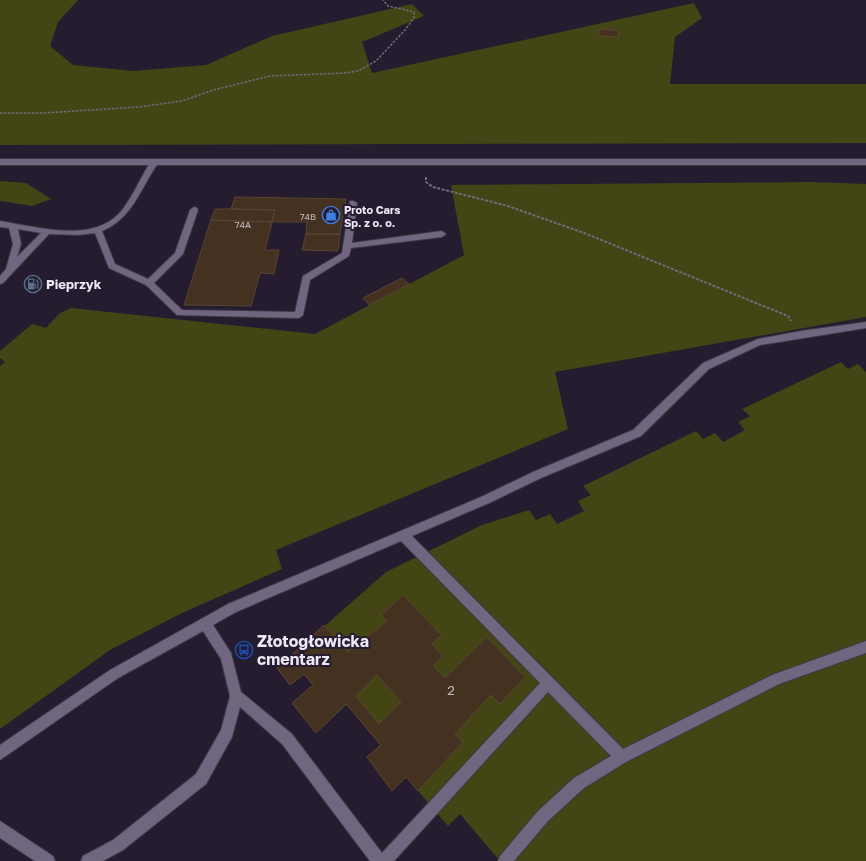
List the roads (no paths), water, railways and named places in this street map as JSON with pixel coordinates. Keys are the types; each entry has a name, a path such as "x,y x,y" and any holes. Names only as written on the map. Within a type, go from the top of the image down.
{"main road":[{"path":"0,162 866,162"}],"lane":[{"path":"0,224 74,234 98,230 110,225 124,212 154,163"},
{"path":"98,230 112,266 149,283 180,313 299,315 306,278 346,254 353,203"},
{"path":"149,283 179,254 194,210"},
{"path":"10,272 17,244 13,226"},
{"path":"0,282 47,231"},
{"path":"347,246 442,234"},
{"path":"0,271 10,272"},
{"path":"0,753 114,674 232,608 637,433 706,366 758,342 801,334 866,325"},
{"path":"403,535 621,757"},
{"path":"88,861 118,845 202,779 227,732 236,696 227,656 205,623"},
{"path":"505,861 543,816 579,783 621,757 776,679 866,647"},
{"path":"384,861 548,683"},
{"path":"236,696 287,739 379,861"},
{"path":"0,828 3,832 48,861"}],"place":[{"name":"Proto Cars Sp. z o. o.","path":"331,215"},
{"name":"Pieprzyk","path":"33,284"},
{"name":"Złotogłowicka cmentarz","path":"244,650"}]}
